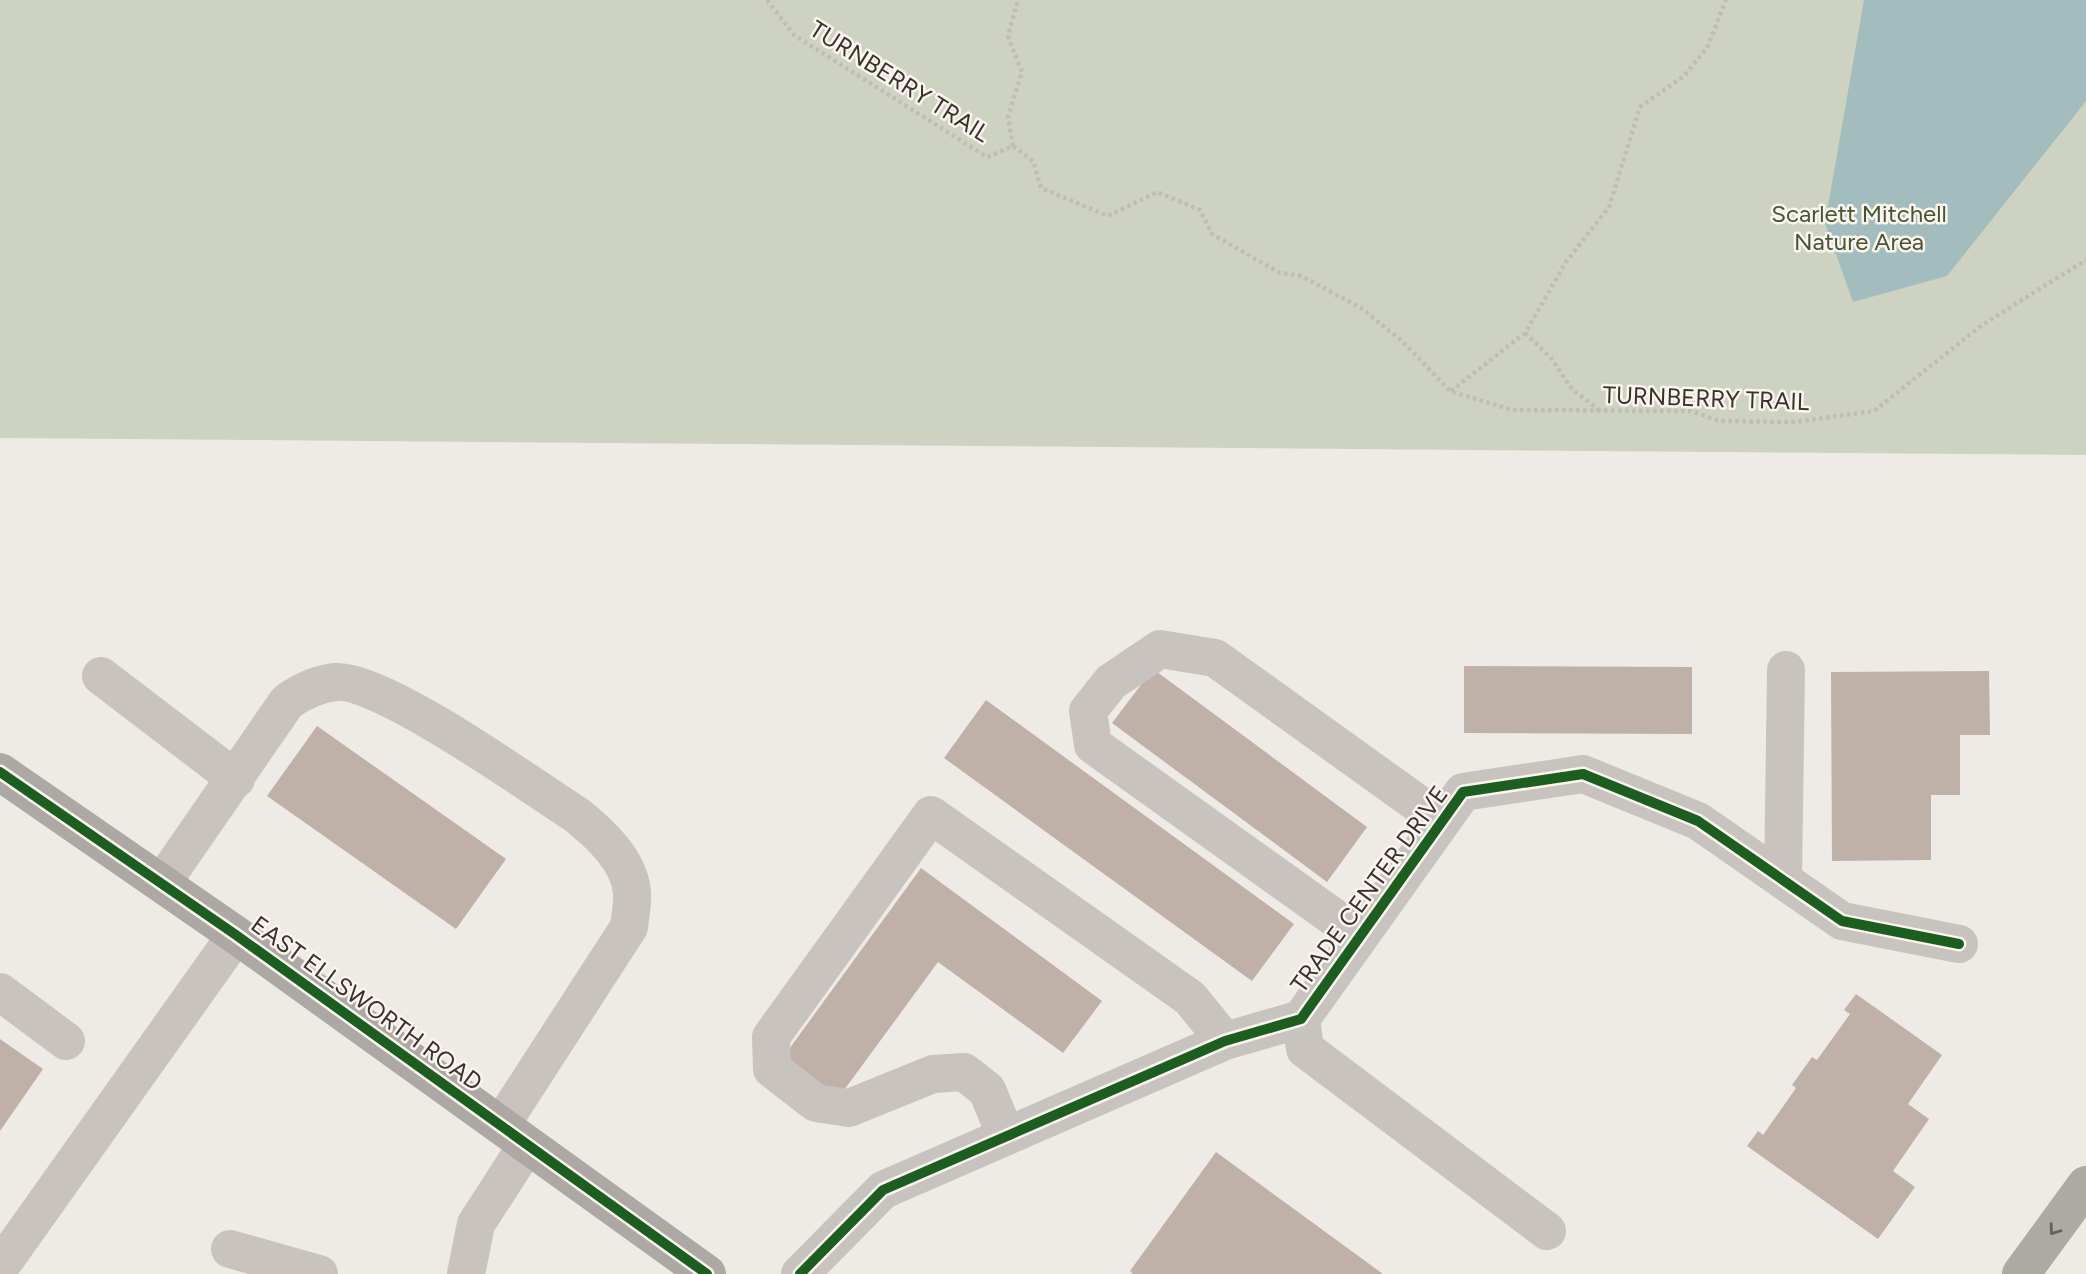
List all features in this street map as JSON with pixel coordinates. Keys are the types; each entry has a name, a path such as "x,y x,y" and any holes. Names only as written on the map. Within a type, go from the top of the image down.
{"highway":[{"path":"2021,1274 2086,1185"}],"main road":[{"name":"EAST ELLSWORTH ROAD","path":"0,772 236,934 707,1274"}],"street":[{"path":"1360,936 1093,745 1088,711 1111,682 1160,649 1215,658 1443,821"},
{"path":"1783,880 1786,670"},
{"path":"101,676 236,779"},
{"path":"162,883 287,702 305,690 338,682 375,690 578,816 600,834 622,863 632,891 629,927 514,1135 476,1224 466,1274"},
{"name":"TRADE CENTER DRIVE","path":"800,1274 883,1190 1225,1041 1301,1019 1463,792 1583,774 1698,821 1842,921 1959,944"},
{"path":"1006,1136 987,1090 964,1072 933,1074 849,1108 816,1103 772,1069 771,1037 931,815 1190,998 1225,1041"},
{"path":"0,1267 236,934"},
{"path":"0,992 66,1041"},
{"path":"1301,1019 1305,1049 1547,1231"},
{"path":"230,1249 319,1274"}],"path":[{"path":"1013,146 1008,117 1022,72 1008,36 1018,0"},
{"path":"1450,391 1525,333 1566,262 1609,206 1640,107 1684,76 1707,48 1726,0"},
{"path":"1525,333 1551,358 1572,389 1601,411"}],"green space":[{"name":"Scarlett Mitchell Nature Area","path":"0,0 2086,0 2086,455 0,438"}],"water":[{"path":"1864,0 2086,0 2086,101 1947,276 1853,302 1825,223"}],"building":[{"path":"1464,666 1692,667 1692,734 1464,733"},
{"path":"1153,669 1367,827 1327,882 1112,723"},
{"path":"1989,671 1990,735 1960,735 1960,795 1931,795 1931,860 1832,861 1831,672"},
{"path":"986,700 1294,924 1252,981 944,758"},
{"path":"317,726 506,859 456,929 267,796"},
{"path":"921,868 1102,1001 1063,1053 938,962 839,1097 784,1056"},
{"path":"1856,994 1942,1055 1908,1104 1929,1119 1893,1171 1915,1187 1878,1239 1747,1146 1758,1131 1763,1135 1796,1088 1792,1085 1812,1057 1817,1060 1850,1014 1844,1010"},
{"path":"0,1039 43,1069 0,1131"},
{"path":"1216,1152 1383,1274 1133,1274 1130,1271"}],"cycle path":[{"path":"0,772 236,935 707,1274"},
{"path":"800,1274 883,1190 1225,1041 1301,1019 1463,792 1583,774 1698,821 1842,921 1959,944"}]}
